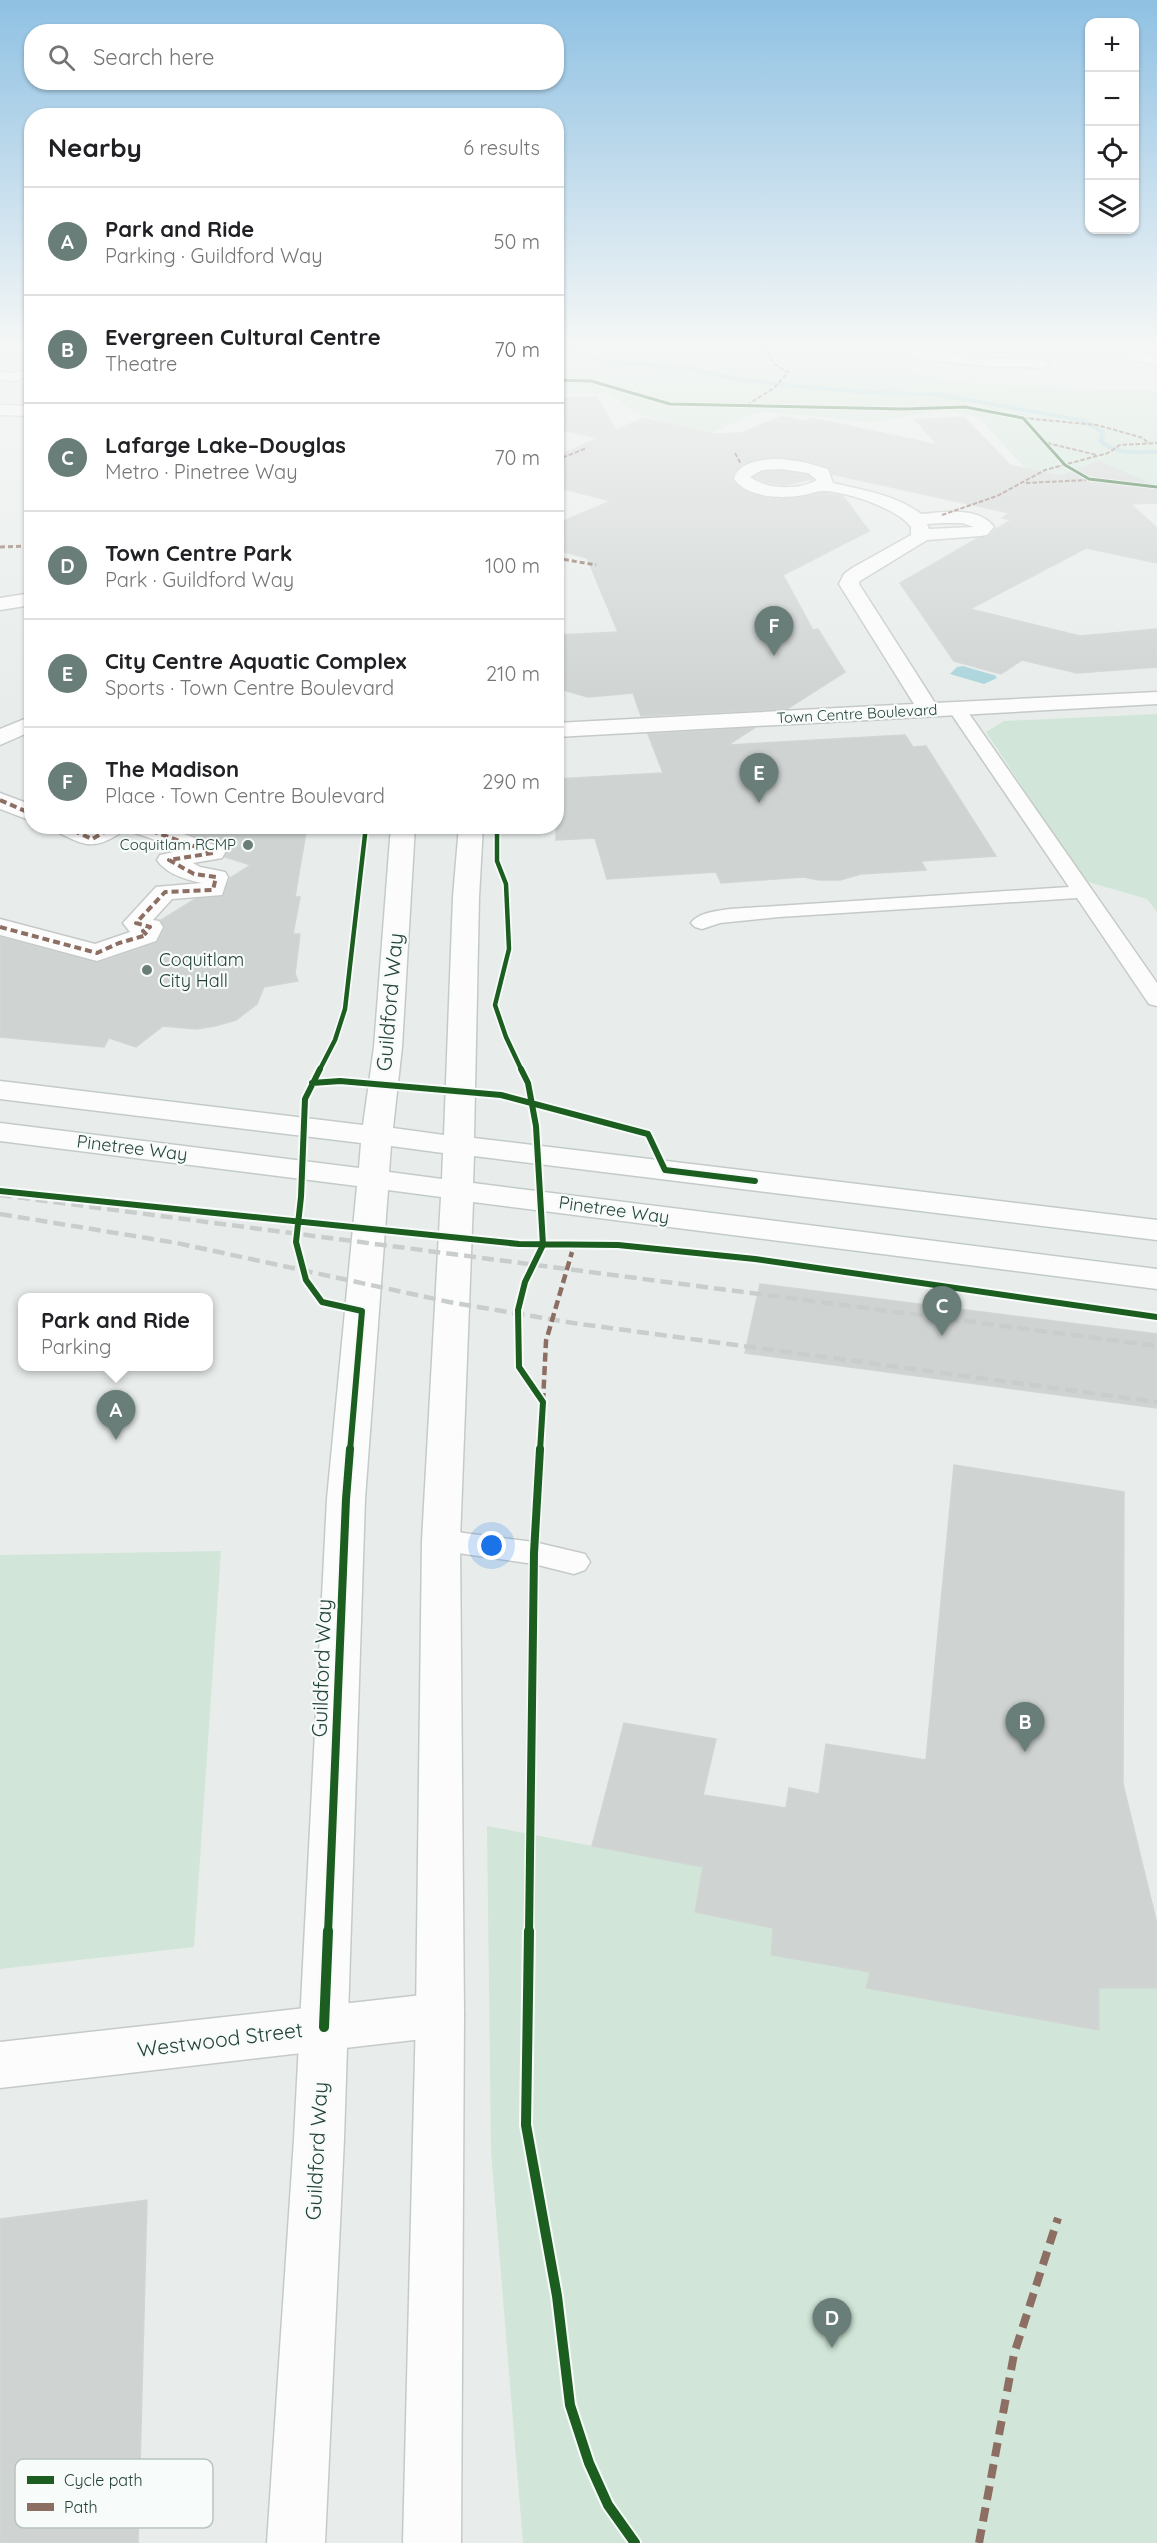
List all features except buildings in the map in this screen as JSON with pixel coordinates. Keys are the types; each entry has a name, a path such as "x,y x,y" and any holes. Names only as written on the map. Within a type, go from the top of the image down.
{"main road":[{"path":"820,485 892,504 904,510 918,527 915,542 859,572 849,582 856,599 928,710"},
{"path":"0,597 15,596 24,598"},
{"path":"0,604 24,600"},
{"name":"Town Centre Boulevard","path":"564,730 1157,698"},
{"path":"0,738 24,726"},
{"path":"0,801 24,811"},
{"path":"81,834 92,839 101,834"},
{"path":"0,927 97,953 119,943 147,935 143,931 150,927 136,923 165,892 213,890 216,877 194,874 169,860 213,853 160,834"},
{"name":"Guildford Way","path":"296,2543 324,2027 346,1499 377,1135 388,1047 402,834"},
{"path":"432,2543 436,2166 441,2015 439,1701 441,1541 453,1257 456,1237 466,897 470,834"},
{"path":"0,1090 1157,1230"},
{"name":"Pinetree Way","path":"0,1132 302,1169 862,1244 1157,1279"},
{"name":"Westwood Street","path":"0,2065 441,2015"}],"lane":[{"path":"957,709 1081,892 1097,910 1157,999"},
{"path":"702,923 713,918 763,915 781,910 1081,892"},
{"path":"441,1541 534,1553 574,1562"}],"green space":[{"path":"1022,465 1157,465 1157,495 1035,479"},
{"path":"1157,714 1157,912 1147,899 1085,881 986,732 1004,721"},
{"path":"221,1551 194,1947 0,1969 0,1555"},
{"path":"487,1826 703,1867 695,1912 773,1928 771,1955 870,1972 866,1987 1099,2030 1099,1988 1157,1988 1157,2543 523,2543 491,2152"}],"water":[{"path":"963,666 997,676 995,677 997,678 984,684 950,674 957,667"}],"railway":[{"path":"0,1195 1157,1346"},
{"path":"0,1214 177,1243 449,1302 573,1323 1157,1402"}],"marked path":[{"path":"942,515 997,496 1045,470 1065,465"},
{"path":"1026,483 1086,480"},
{"path":"0,547 24,546"},
{"path":"564,559 596,565"},
{"path":"0,800 24,810"},
{"path":"81,834 92,839 101,834"},
{"path":"0,927 97,953 119,943 147,935 143,931 150,927 136,923 165,892 213,890 216,877 194,874 169,860 213,853 160,834"},
{"path":"543,1402 546,1341 572,1252"},
{"path":"979,2543 1014,2354 1058,2218"}],"cycle path":[{"path":"1065,465 1089,479 1157,487"},
{"path":"324,2027 346,1499 362,1311 322,1302 306,1280 296,1242 301,1197 305,1099 335,1040 345,1009 365,834"},
{"path":"497,834 497,861 506,884 509,949 495,1005 506,1037 528,1083 533,1104 543,1245 525,1282 518,1310 519,1367 543,1402 534,1553 526,2125 557,2296 570,2405 589,2463 608,2505 635,2543"},
{"path":"312,1083 340,1081 501,1095 648,1134 665,1170 755,1181"},
{"path":"0,1191 519,1244 618,1245 755,1259 1157,1317"}],"place":[{"name":"The Madison","path":"774,656"},
{"name":"City Centre Aquatic Complex","path":"759,803"},
{"name":"Coquitlam RCMP","path":"248,845"},
{"name":"Coquitlam City Hall","path":"147,970"},
{"name":"Lafarge Lake–Douglas","path":"942,1336"},
{"name":"Park and Ride","path":"116,1440"},
{"name":"Evergreen Cultural Centre","path":"1025,1752"},
{"name":"Town Centre Park","path":"832,2348"}]}
